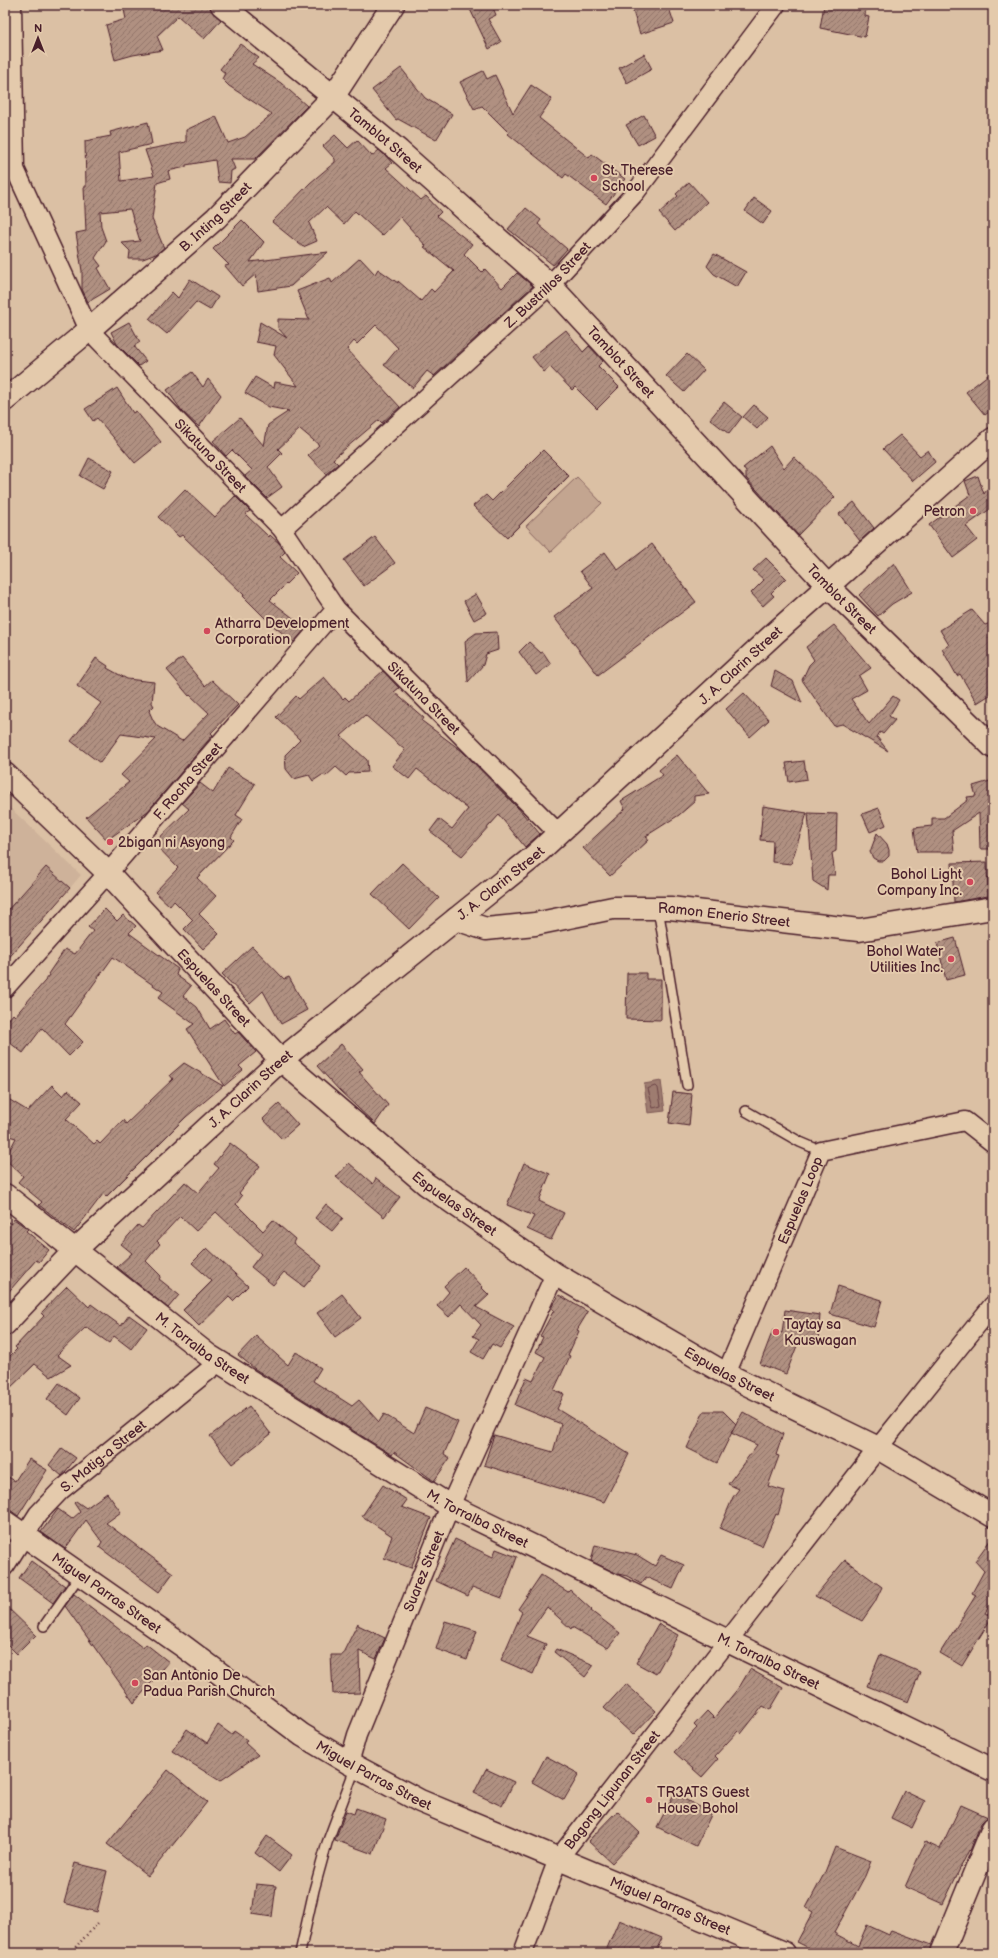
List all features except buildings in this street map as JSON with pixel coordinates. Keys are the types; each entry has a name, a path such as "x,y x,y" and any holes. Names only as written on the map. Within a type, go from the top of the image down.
{"street":[{"name":"Sikatuna Street","path":"12,5 10,171 89,330 282,529 336,609 559,834"},
{"name":"Tamblot Street","path":"222,5 399,151 550,285 828,586 993,747"},
{"name":"B. Inting Street","path":"5,400 89,330 216,218 333,97 393,5"},
{"name":"Z. Bustrillos Street","path":"282,529 550,285 635,193 776,5"},
{"name":"J. A. Clarin Street","path":"5,1324 75,1250 281,1060 533,858 769,638 993,439"},
{"name":"F. Rocha Street","path":"5,988 108,873 336,609"},
{"name":"Espuelas Street","path":"5,774 108,873 281,1060 426,1184 556,1274 726,1374 878,1448 993,1516"},
{"name":"Ramon Enerio Street","path":"456,919 486,929 535,924 613,908 658,908 859,930 993,908"},
{"name":"Espuelas Loop","path":"726,1374 821,1151 965,1121 993,1143"},
{"name":"M. Torralba Street","path":"5,1195 219,1362 450,1506 993,1770"},
{"name":"Suarez Street","path":"352,1764 357,1735 450,1506 556,1274"},
{"path":"878,1448 993,1305"},
{"name":"S. Matig-a Street","path":"5,1566 38,1514 61,1490 219,1362"},
{"name":"Bagong Lipunan Street","path":"523,1953 558,1859 878,1448"},
{"name":"Miguel Parras Street","path":"5,1522 183,1646 302,1736 352,1764 420,1801 784,1953"},
{"path":"942,1953 993,1828"}],"lane":[{"path":"658,908 687,1085"},
{"path":"746,1111 800,1142 821,1151"},
{"path":"44,1626 80,1575"},
{"path":"300,1953 314,1890 352,1764"}],"path":[{"path":"70,1953 98,1923"}],"shaded area":[{"path":"577,477 602,503 551,552 526,526"},
{"path":"5,803 81,875 5,964"}],"water":[{"path":"661,1081 665,1111 648,1113 644,1084"}],"place":[{"name":"St. Therese School","path":"594,178"},
{"name":"Petron","path":"973,511"},
{"name":"Atharra Development Corporation","path":"207,631"},
{"name":"2bigan ni Asyong","path":"110,842"},
{"name":"Bohol Light Company Inc.","path":"970,882"},
{"name":"Bohol Water Utilities Inc.","path":"951,959"},
{"name":"Taytay sa Kauswagan","path":"776,1332"},
{"name":"San Antonio De Padua Parish Church","path":"135,1683"},
{"name":"TR3ATS Guest House Bohol","path":"649,1800"}]}
